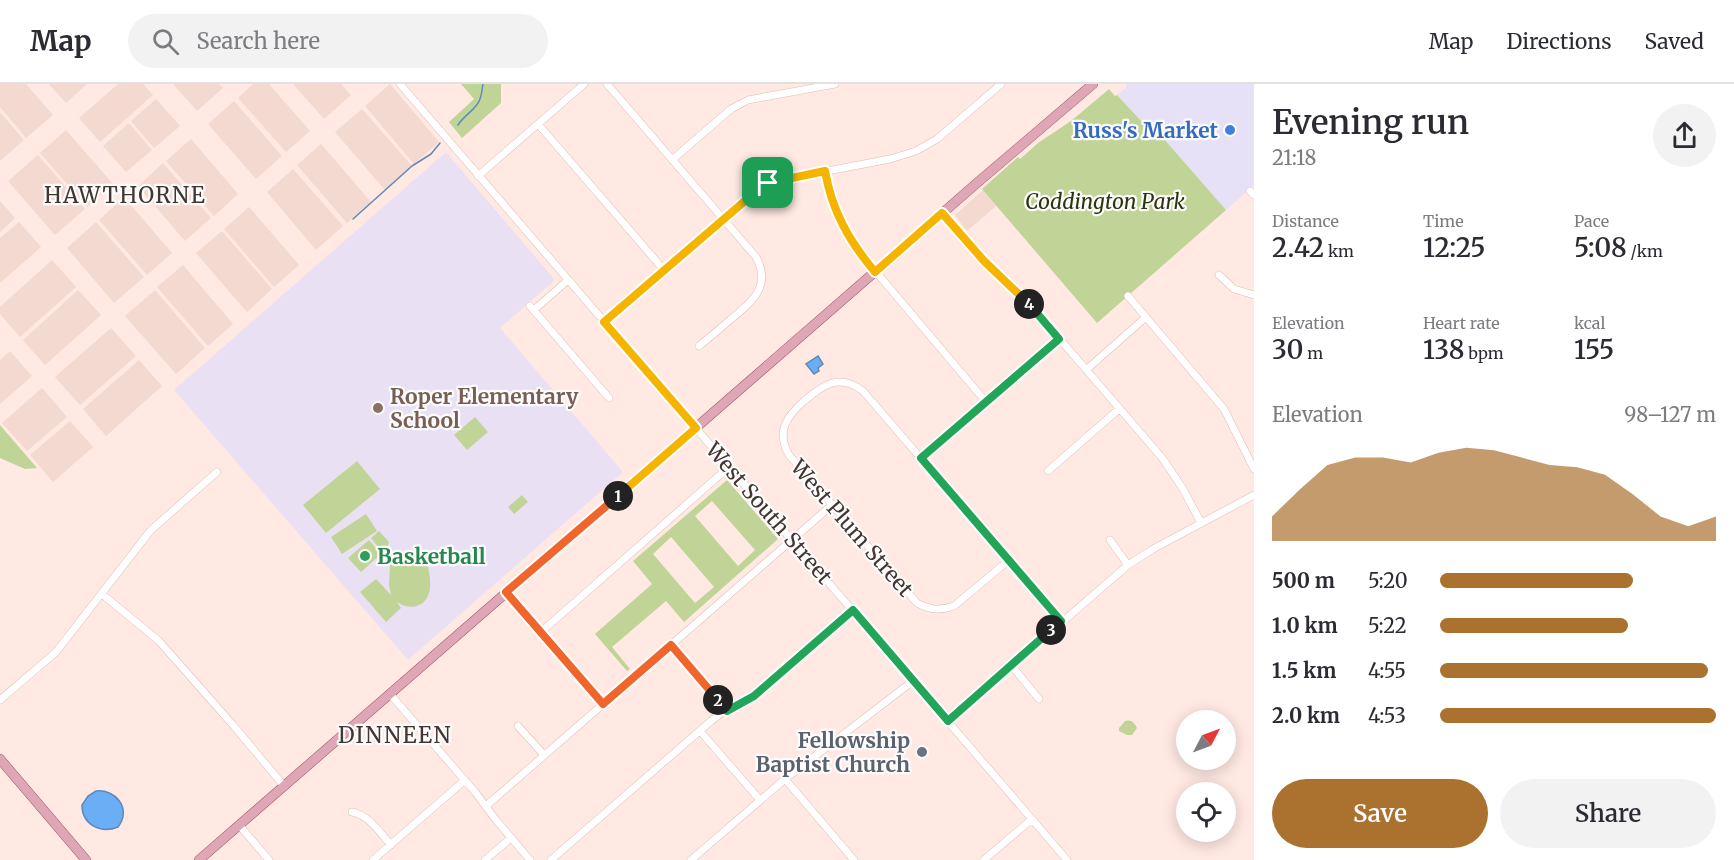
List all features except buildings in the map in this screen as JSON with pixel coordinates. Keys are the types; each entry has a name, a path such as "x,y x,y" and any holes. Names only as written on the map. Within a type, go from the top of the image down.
{"main road":[{"path":"199,860 1093,84"},
{"path":"0,759 86,860"}],"street":[{"name":"West South Street","path":"400,84 1067,860"},
{"path":"478,176 584,84"},
{"path":"607,84 756,257 764,276 759,290 750,303 699,346"},
{"path":"672,160 739,104 748,100 835,84"},
{"path":"604,322 768,183 903,156 937,139 1001,84"},
{"path":"538,124 664,270"},
{"path":"825,171 831,198 840,222 850,239 875,272 986,402"},
{"path":"942,213 971,247 1028,302 1174,474 1201,523"},
{"path":"1219,275 1234,289 1254,295"},
{"path":"568,280 532,308 609,398"},
{"path":"1128,296 1215,397 1231,420 1254,469"},
{"path":"1086,370 1146,318"},
{"path":"1059,339 921,458 1061,621"},
{"name":"West Plum Street","path":"921,458 863,391 852,384 831,383 819,388 793,411 786,422 783,437 789,455 912,598 924,607 946,609 958,604 1009,560"},
{"path":"1048,471 1119,409"},
{"path":"1246,453 1254,449"},
{"path":"541,632 729,467"},
{"path":"0,699 56,652 151,530 217,472"},
{"path":"948,721 1128,565 1153,549 1254,495"},
{"path":"486,806 832,505"},
{"path":"1110,540 1128,565"},
{"path":"506,592 603,704"},
{"path":"102,594 140,624 165,648 284,786"},
{"path":"551,860 700,731 727,711 754,696 853,610"},
{"path":"671,645 727,711"},
{"path":"1011,665 1039,699"},
{"path":"691,860 785,779 913,681"},
{"path":"390,694 465,780 530,860"},
{"path":"518,726 544,755"},
{"path":"700,731 760,800"},
{"path":"785,779 854,860"},
{"path":"373,860 465,780"},
{"path":"352,812 360,813 368,819 391,845"},
{"path":"984,860 1032,819"},
{"path":"239,825 269,860"},
{"path":"485,860 511,838"},
{"path":"992,853 998,860"}],"shaded area":[{"path":"0,84 26,84 53,115 26,138 0,107"},
{"path":"49,84 87,84 66,103"},
{"path":"118,84 143,84 153,95 100,142 79,118"},
{"path":"173,84 219,84 223,88 197,111"},
{"path":"253,84 269,84 310,131 286,152 238,98"},
{"path":"293,84 341,84 351,95 324,119"},
{"path":"390,84 439,142 414,164 365,106"},
{"path":"1126,84 1254,84 1254,185 1226,210 1164,139 1143,123 1117,95 1127,87"},
{"path":"156,99 180,126 154,148 131,121"},
{"path":"234,101 282,156 256,179 208,124"},
{"path":"362,109 412,166 385,190 335,132"},
{"path":"0,112 24,140 0,161"},
{"path":"129,123 152,150 126,172 103,146"},
{"path":"66,130 113,184 87,207 40,153"},
{"path":"191,139 238,194 214,216 166,161"},
{"path":"321,144 371,202 347,223 297,165"},
{"name":"Roper Elementary School","path":"446,152 555,280 500,328 623,472 408,660 174,390"},
{"path":"38,155 85,209 55,235 8,181"},
{"path":"163,163 211,218 185,241 138,186"},
{"path":"293,169 343,226 316,250 267,192"},
{"path":"983,190 996,206 967,231 955,215"},
{"path":"124,197 172,253 147,275 99,220"},
{"path":"0,201 15,218 0,232"},
{"path":"249,207 299,265 274,287 224,229"},
{"path":"19,222 41,247 0,283 0,238"},
{"path":"96,222 144,277 114,303 67,248"},
{"path":"222,231 272,289 247,312 196,253"},
{"path":"52,260 76,287 20,337 0,314 0,307"},
{"path":"183,265 233,324 208,346 157,287"},
{"path":"78,290 101,315 45,365 23,340"},
{"path":"155,290 205,348 176,374 125,316"},
{"path":"111,328 136,356 80,405 55,377"},
{"path":"10,351 32,376 0,404 0,360"},
{"path":"139,360 162,386 106,436 83,409"},
{"path":"42,388 67,417 27,451 2,423"},
{"path":"70,421 93,447 53,482 30,455"}],"green space":[{"path":"461,84 501,84 501,103 462,138 449,122 474,99"},
{"name":"Coddington Park","path":"1109,89 1143,123 1164,139 1226,210 1097,323 982,189 1018,157 1020,159 1038,143 1071,121"},
{"path":"475,417 488,432 467,450 454,435"},
{"path":"0,425 37,468 25,469 0,458"},
{"path":"357,461 380,489 326,533 303,505"},
{"path":"727,480 778,539 684,622 666,601 612,647 630,669 627,671 595,634 652,584 633,561","holes":["712,501 755,550 738,566 695,516","671,537 714,587 695,603 653,554"]},
{"path":"522,495 528,502 514,514 508,507"},
{"path":"366,514 377,531 342,554 331,537"},
{"path":"379,531 389,542 387,548 382,552 371,538"},
{"name":"Basketball","path":"369,540 381,554 361,572 348,558"},
{"path":"406,559 418,564 427,563 429,594 423,603 414,607 397,602 401,608 386,622 360,592 376,579 391,595 390,565 396,560"},
{"path":"1125,721 1131,721 1137,728 1132,735 1119,731"}],"water":[{"path":"818,356 823,364 814,374 806,364"},
{"path":"96,791 110,793 120,802 123,814 118,827 99,828 85,818 82,805 88,796"}],"waterway":[{"path":"458,125 478,103 483,84"},
{"path":"353,219 412,166 431,154 440,143"}],"place":[{"name":"Russ's Market","path":"1230,130"},
{"name":"Roper Elementary School","path":"378,408"},
{"name":"Basketball","path":"365,556"},
{"name":"Fellowship Baptist Church","path":"922,752"}],"district":[{"name":"HAWTHORNE","path":"125,195"},
{"name":"DINNEEN","path":"395,735"}],"route":[{"path":"825,171 828,189 840,222 875,272 942,213 984,261 1028,302 1059,339 921,458 1061,621 948,721 853,610 754,696 727,711 671,645 603,704 506,592 696,428 604,322 768,183 825,171"}]}
